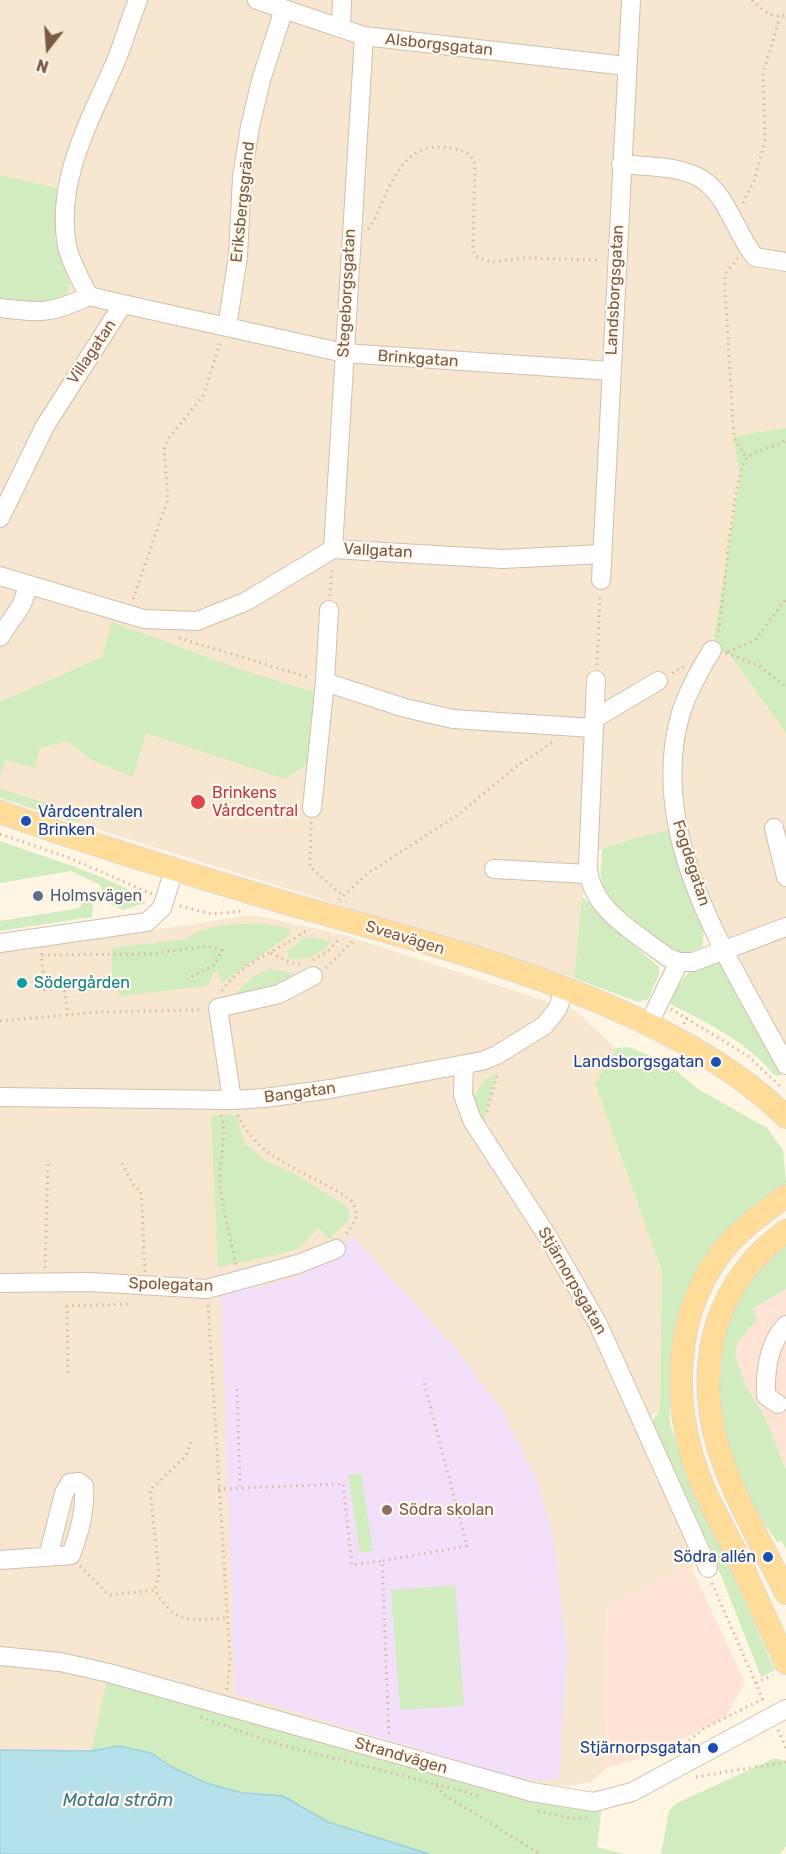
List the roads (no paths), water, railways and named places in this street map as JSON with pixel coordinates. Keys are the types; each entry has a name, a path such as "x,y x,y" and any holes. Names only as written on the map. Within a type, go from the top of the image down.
{"main road":[{"name":"Sveavägen","path":"0,812 174,870 355,922 564,989 648,1025 716,1062 786,1117"},
{"path":"786,1196 753,1220 730,1243 705,1278 688,1319 680,1376 681,1406 692,1459 786,1663"},
{"path":"786,1230 752,1261 734,1284 713,1338 706,1386 708,1409 726,1469 786,1593"}],"street":[{"path":"0,308 52,312 89,296 68,246 68,188 82,133 117,59 138,0"},
{"name":"Alsborgsgatan","path":"257,0 364,36 626,66"},
{"path":"341,28 342,0"},
{"name":"Landsborgsgatan","path":"601,580 631,0"},
{"name":"Eriksbergsgränd","path":"225,327 238,256 242,177 250,127 261,80 284,9"},
{"name":"Stegeborgsgatan","path":"333,549 350,235 364,36"},
{"path":"621,164 694,175 707,183 755,257 786,262"},
{"name":"Villagatan","path":"0,518 45,426 123,304 89,296"},
{"name":"Brinkgatan","path":"123,304 344,353 611,371"},
{"name":"Vallgatan","path":"0,576 175,630 221,614 333,549 503,558 602,554"},
{"path":"0,637 21,606 29,585"},
{"path":"312,808 325,682 329,610"},
{"name":"Fogdegatan","path":"719,652 687,694 680,717 672,783 676,821 691,872 724,949 786,1065"},
{"path":"596,680 588,725 588,874 594,893 605,908 667,957 679,962 693,962 786,927"},
{"path":"325,682 405,708 453,719 588,725 658,681"},
{"path":"774,828 786,877"},
{"path":"0,943 147,921 162,908 174,870"},
{"path":"494,870 588,874"},
{"path":"648,1025 679,962"},
{"path":"226,1100 218,1008 279,994 313,976"},
{"name":"Bangatan","path":"0,1097 226,1100 330,1089 464,1065 503,1052 545,1025 558,1008 564,989"},
{"name":"Stjärnorpsgatan","path":"464,1065 463,1095 467,1108 548,1237 598,1324 708,1568"},
{"name":"Spolegatan","path":"0,1283 45,1281 207,1289 239,1282 336,1249"},
{"path":"778,1404 766,1396 765,1369 778,1334 786,1325"},
{"path":"0,1560 48,1557 70,1555 78,1536 85,1498 84,1486 79,1482 70,1483 64,1493 48,1557"},
{"name":"Strandvägen","path":"0,1656 60,1662 109,1672 459,1773 579,1802 606,1801 632,1792 778,1713"}],"water":[{"name":"Motala ström","path":"119,1746 151,1753 172,1767 206,1783 242,1793 283,1796 328,1822 429,1854 0,1854 0,1750 91,1751"}],"place":[{"name":"Brinkens Vårdcentral","path":"198,802"},
{"name":"Vårdcentralen Brinken","path":"26,821"},
{"name":"Holmsvägen","path":"38,896"},
{"name":"Södergården","path":"22,983"},
{"name":"Landsborgsgatan","path":"716,1062"},
{"name":"Södra skolan","path":"387,1510"},
{"name":"Södra allén","path":"768,1557"},
{"name":"Stjärnorpsgatan","path":"713,1748"}]}
